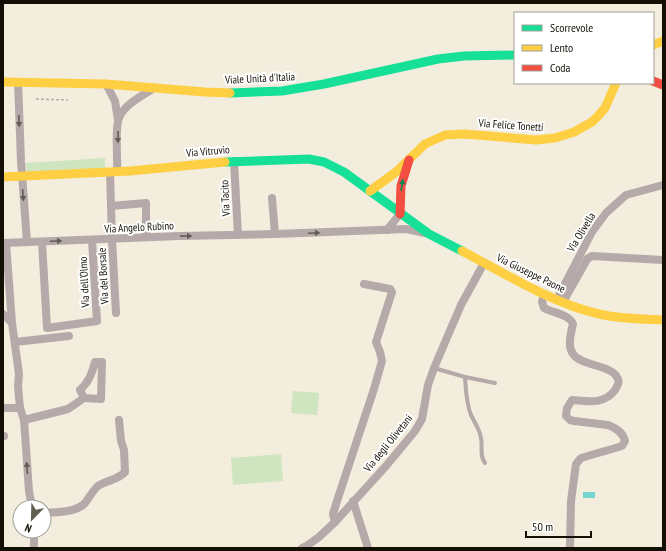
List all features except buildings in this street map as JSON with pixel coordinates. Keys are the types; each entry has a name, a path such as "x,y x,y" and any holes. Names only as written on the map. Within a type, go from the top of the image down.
{"street":[{"name":"Viale Unità d'Italia","path":"3,82 106,84 212,92 247,93 282,91 331,83 438,59 464,56 514,55"},
{"path":"18,82 22,176 27,242"},
{"name":"Via del Borsale","path":"106,84 115,101 118,120 111,206 116,313"},
{"name":"Via Felice Tonetti","path":"370,191 390,177 420,148 438,137 447,135 477,134 536,140 553,139 568,135 598,117 605,108 616,84"},
{"path":"118,120 134,101 155,88"},
{"path":"387,230 400,214 401,186 409,158"},
{"name":"Via Vitruvio","path":"3,177 114,172 234,161 309,159 324,162 344,172 400,214"},
{"name":"Via Tacito","path":"234,161 238,235"},
{"name":"Via Olivella","path":"560,301 592,232 606,213 626,196 663,185"},
{"path":"272,198 275,234"},
{"path":"111,206 146,203 146,237"},
{"name":"Via Giuseppe Paone","path":"400,214 429,234 560,301 578,308 619,318 663,320"},
{"name":"Via Angelo Rubino","path":"5,243 406,229 429,234"},
{"name":"Via dell'Olmo","path":"42,242 46,328 97,321 92,240"},
{"path":"5,243 12,323 19,374 18,386 20,408 24,420 30,499"},
{"path":"560,301 587,259 592,256 663,260"},
{"name":"Via degli Olivetani","path":"302,548 319,537 335,522 386,466 415,431 422,419 428,385 434,368 461,305 484,263"},
{"path":"335,522 334,514 337,501 374,390 382,361 376,342 392,292 390,289 364,284"},
{"path":"544,294 542,302 544,308 567,317 572,321 573,324 570,344 574,356 581,361 610,371 616,375 618,380 618,385 604,400 572,400 567,408 566,416 570,420 574,421 614,427 623,435 625,441 622,446 581,458 576,464 571,501 570,548"},
{"path":"3,314 12,323"},
{"path":"15,342 69,336"},
{"path":"24,420 68,409 84,398 101,399 102,362 95,362 92,375 86,385 80,390 84,398"},
{"path":"3,408 20,408"},
{"path":"52,512 80,507 98,486 122,475 125,472 124,450 121,441 119,420"},
{"path":"353,501 368,548"}],"lane":[{"path":"434,368 465,377 495,383"},
{"path":"465,377 467,401 471,414 480,432 482,440 481,455 485,463"}],"path":[{"path":"36,99 68,100"}],"green space":[{"path":"105,158 105,168 27,173 26,163"},
{"path":"293,391 319,393 317,415 291,413"},
{"path":"281,454 283,481 233,485 231,458"}],"water":[{"path":"583,492 595,492 595,498 583,498"}],"traffic: fast":[{"path":"230,93 282,91 324,84 438,59 464,56 514,55"},
{"path":"225,162 309,159 324,162 344,172 429,234 462,251"}],"traffic: slow":[{"path":"654,45 663,41"},
{"path":"3,82 106,84 230,93"},
{"path":"370,191 396,172 425,144 445,135 464,134 536,140 555,138 574,132 592,122 599,115 605,108 616,84"},
{"path":"3,177 130,171 225,162"},
{"path":"462,251 529,287 564,303 599,314 615,317 663,320"}],"traffic: jam":[{"path":"654,81 663,85"},
{"path":"400,214 401,186 409,160"}]}
